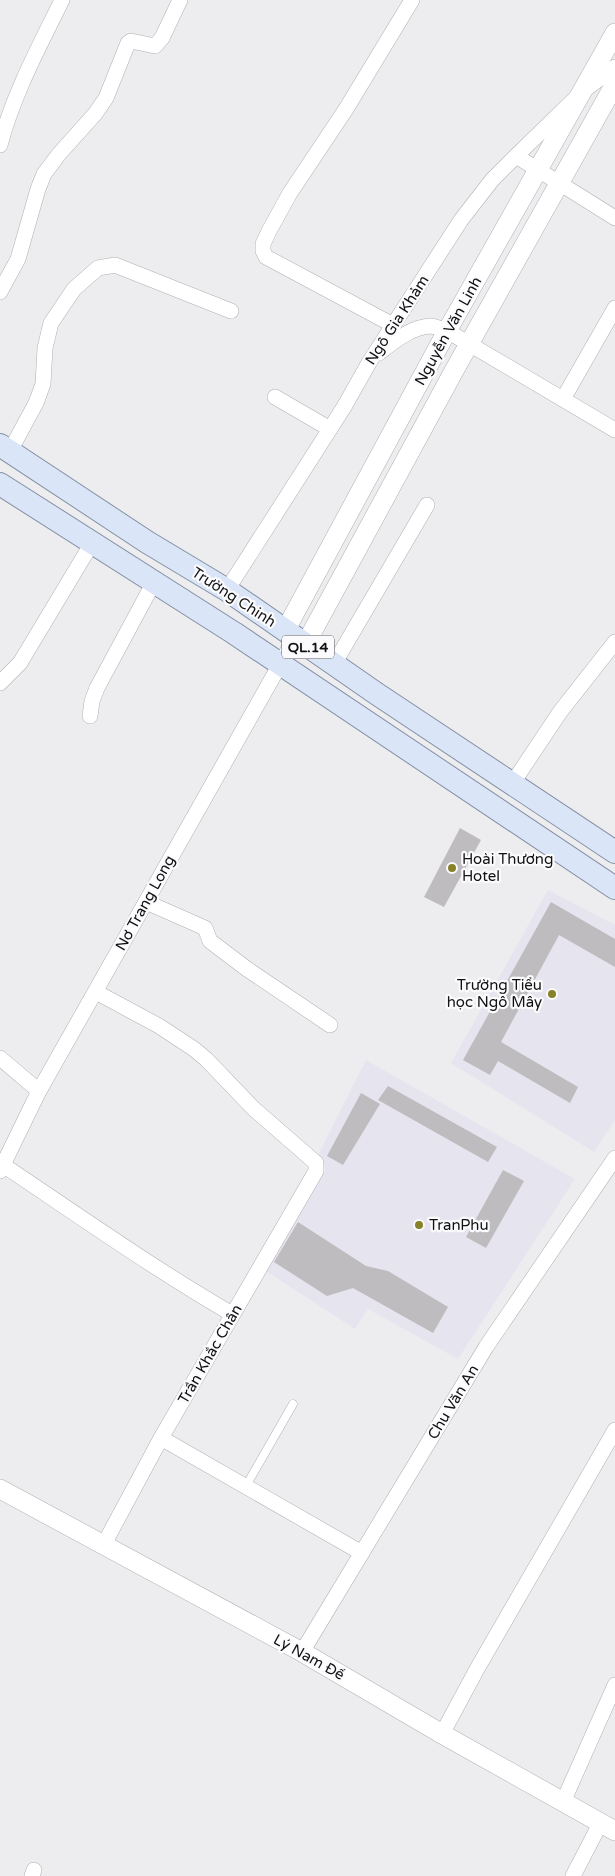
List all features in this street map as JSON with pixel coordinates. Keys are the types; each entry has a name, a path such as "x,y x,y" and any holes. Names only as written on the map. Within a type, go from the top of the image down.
{"main road":[{"name":"Trường Chinh","path":"5,448 146,542 227,590 295,638 615,852"},
{"name":"Trường Chinh","path":"0,484 281,664 615,888"}],"street":[{"path":"0,145 13,108 62,0"},
{"path":"0,292 18,259 44,174 59,154 95,114 106,98 128,44 131,41 155,46 162,38 180,0"},
{"path":"393,325 266,257 263,251 263,244 290,194 346,109 412,0"},
{"name":"Nguyễn Văn Linh","path":"295,638 447,332 615,33"},
{"name":"Ngô Gia Khảm","path":"227,590 330,429 370,361 461,220 492,180 516,156 583,91 615,67"},
{"name":"Nguyễn Văn Linh","path":"295,638 469,344 615,84"},
{"path":"516,156 615,218"},
{"path":"5,448 36,403 43,384 45,348 51,323 74,289 98,268 115,265 231,311"},
{"path":"564,399 615,308"},
{"path":"370,361 389,345 414,330 430,326 447,332 469,344 615,430"},
{"path":"275,397 330,429"},
{"path":"334,664 427,505"},
{"path":"0,683 20,663 92,543"},
{"path":"90,716 97,688 154,582"},
{"name":"Nơ Trang Long","path":"2,1168 39,1091 295,638"},
{"path":"512,784 560,712 615,642"},
{"path":"146,902 205,928 210,941 247,969 330,1025"},
{"name":"Trần Khắc Chân","path":"96,992 158,1026 194,1049 254,1109 316,1164 316,1171 232,1314 104,1546"},
{"path":"0,1058 39,1091"},
{"name":"Chu Văn An","path":"302,1652 486,1347 614,1162"},
{"path":"2,1168 232,1314"},
{"path":"442,1734 477,1669 615,1430"},
{"path":"162,1438 362,1553"},
{"name":"Lý Nam Đế","path":"0,1489 302,1652 442,1734 608,1827"},
{"path":"563,1802 615,1686"},
{"path":"573,1876 608,1827"}],"lane":[{"path":"246,1486 293,1404"}],"shaded area":[{"name":"Trường Tiểu học Ngô Mây","path":"548,890 615,925 615,1120 594,1152 451,1063"},
{"name":"TranPhu","path":"366,1060 575,1179 458,1359 368,1309 355,1329 266,1271 326,1169 318,1155"}],"building":[{"name":"Hoài Thương Hotel","path":"460,828 481,840 444,907 424,897"},
{"path":"551,902 615,939 615,967 559,935 501,1042 578,1087 570,1103 498,1061 490,1075 463,1060"},
{"path":"388,1086 497,1147 488,1162 378,1100"},
{"path":"361,1093 380,1104 343,1165 327,1156"},
{"path":"503,1170 524,1181 486,1248 466,1237"},
{"path":"298,1222 366,1266 388,1271 448,1307 433,1333 353,1288 327,1296 274,1262"}],"place":[{"name":"Hoài Thương Hotel","path":"452,868"},
{"name":"Trường Tiểu học Ngô Mây","path":"552,994"},
{"name":"TranPhu","path":"419,1225"}]}
